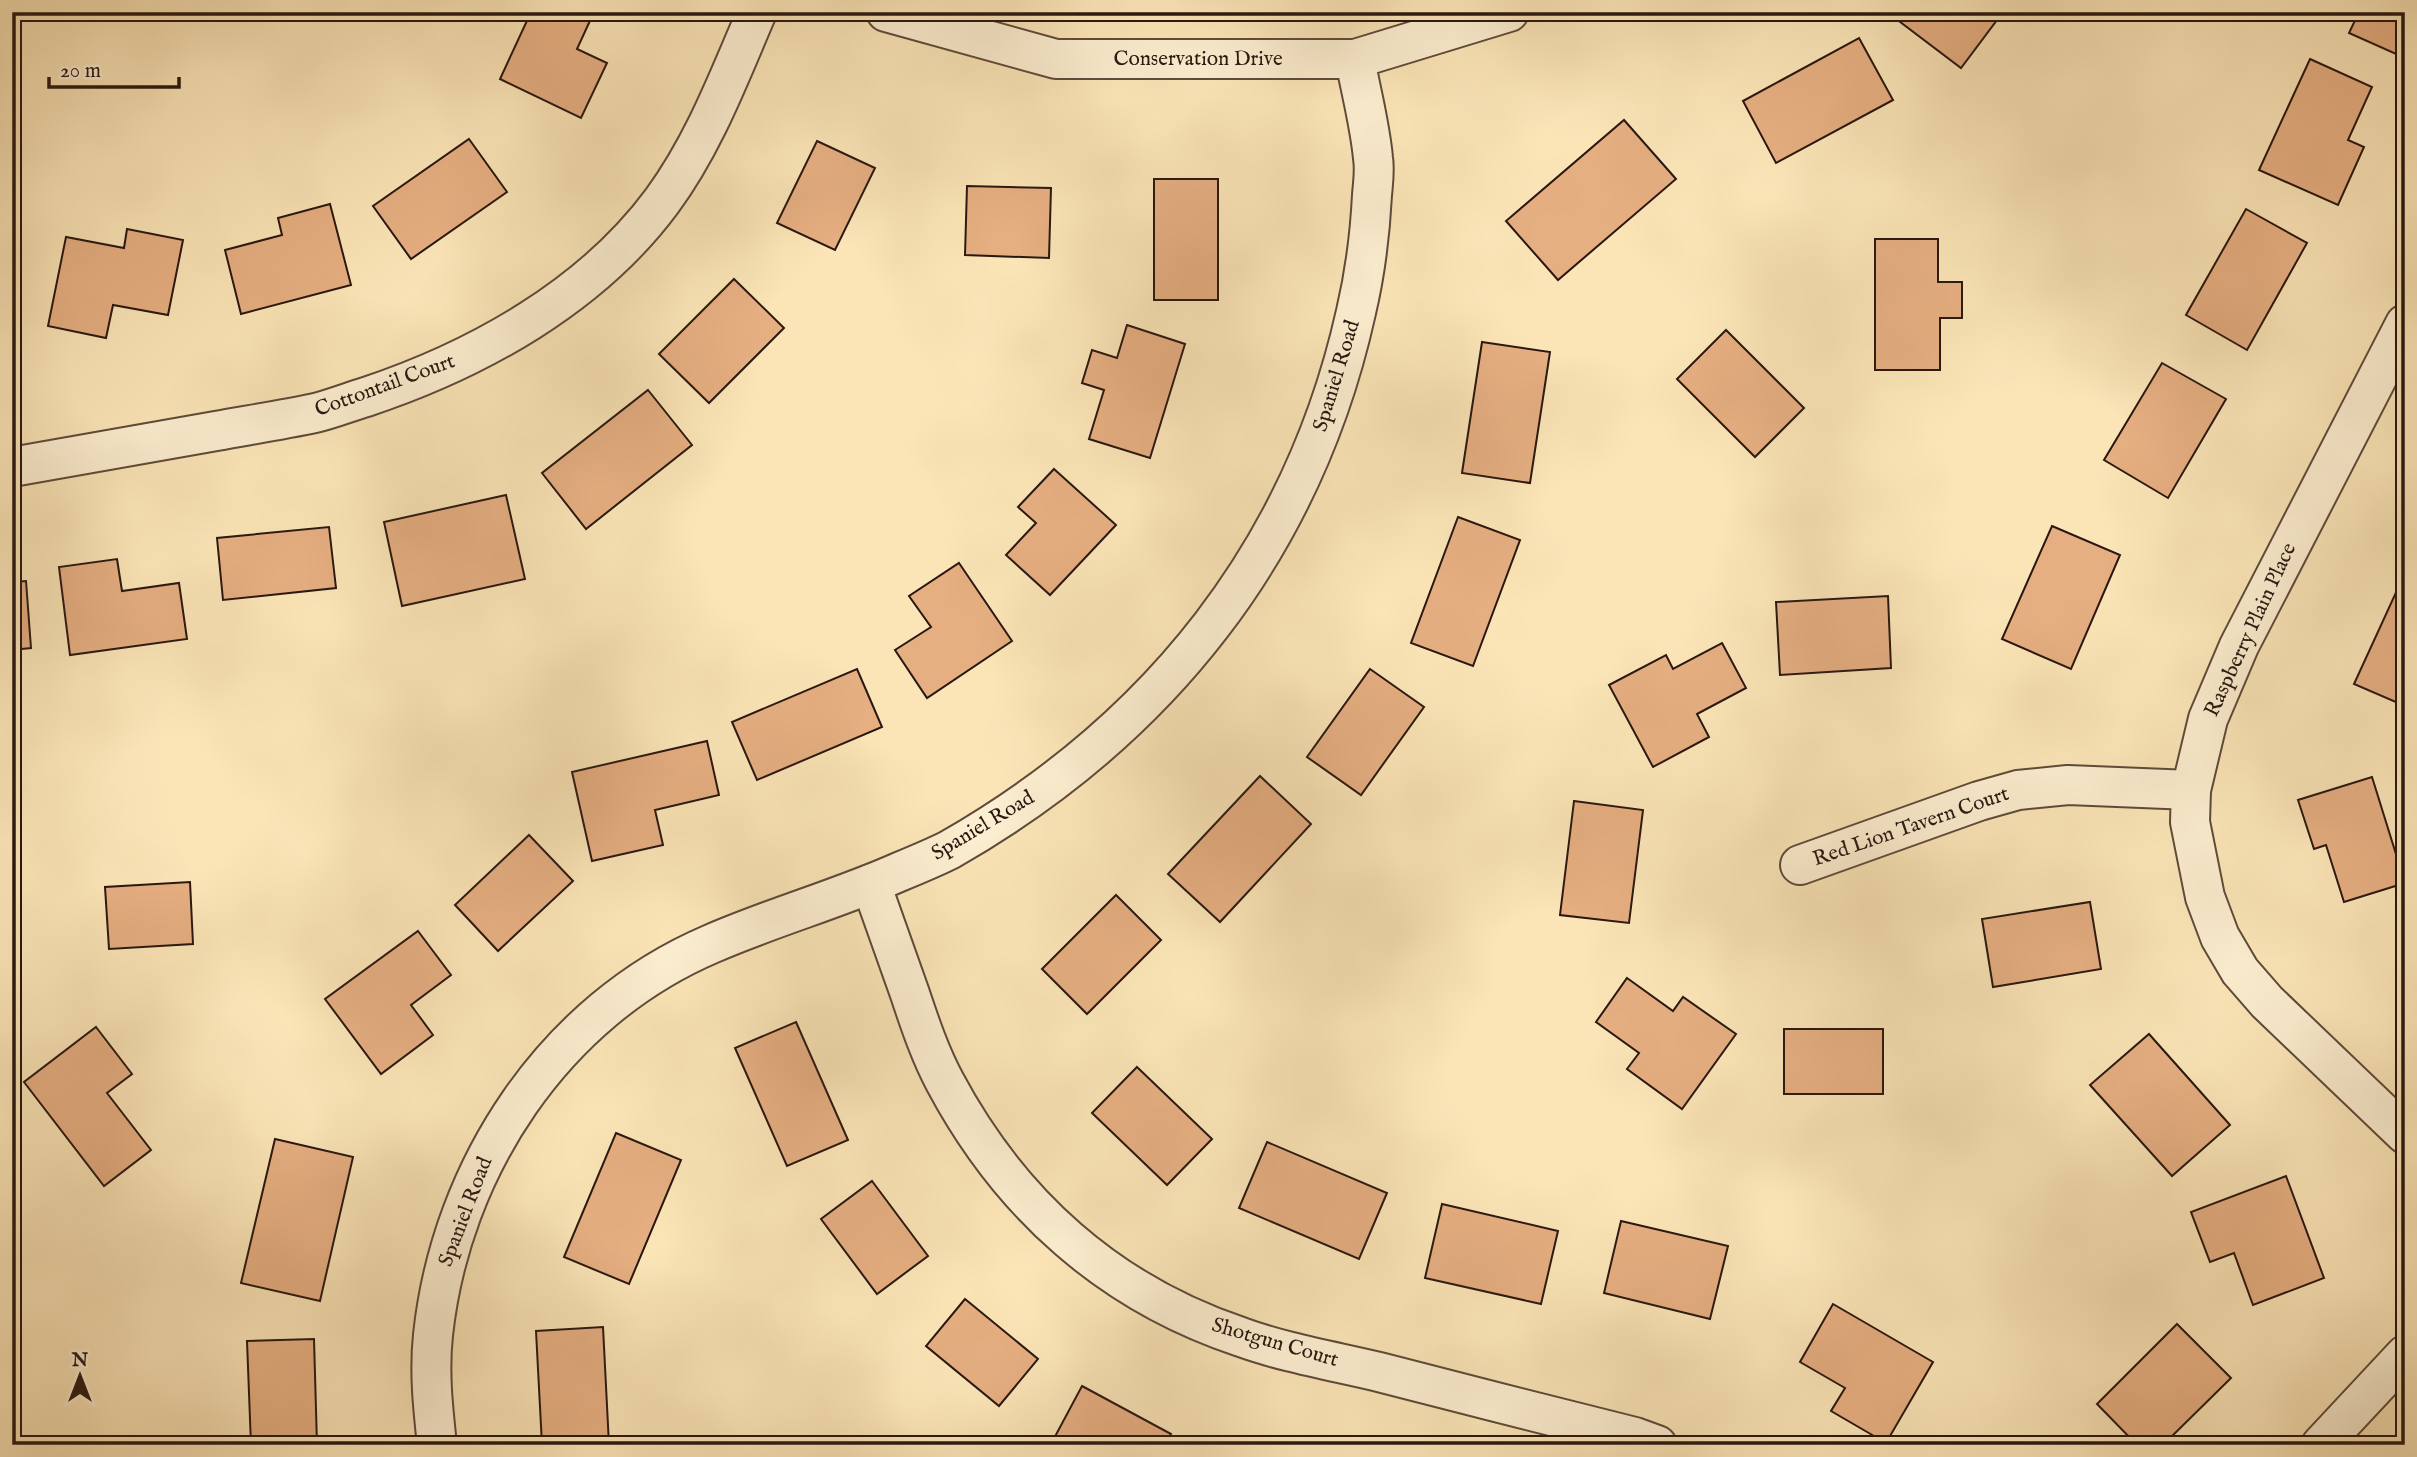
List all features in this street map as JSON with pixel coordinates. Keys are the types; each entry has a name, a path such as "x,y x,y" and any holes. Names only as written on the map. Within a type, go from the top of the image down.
{"street":[{"name":"Cottontail Court","path":"12,467 317,412 411,382 520,328 583,283 641,228 663,200 709,122 757,12"},
{"name":"Conservation Drive","path":"886,12 1056,59 1355,59 1509,12"},
{"name":"Spaniel Road","path":"437,1445 431,1392 432,1338 442,1276 454,1231 478,1171 509,1114 572,1039 618,999 659,971 709,944 871,884 944,852 1022,805 1084,759 1141,707 1183,662 1226,607 1264,550 1300,482 1324,425 1346,359 1361,292 1370,230 1374,161 1355,59"},
{"name":"Raspberry Plain Place","path":"2405,324 2239,646 2208,719 2190,790 2190,822 2205,897 2220,937 2240,971 2267,1002 2405,1134"},
{"name":"Red Lion Tavern Court","path":"1800,865 1979,801 2018,790 2068,785 2190,790"},
{"name":"Shotgun Court","path":"871,884 928,1046 944,1081 971,1126 996,1162 1032,1205 1064,1237 1106,1271 1171,1310 1242,1338 1635,1437 1657,1445"},
{"path":"2321,1445 2405,1355"}],"building":[{"path":"531,12 594,12 577,49 607,63 581,118 500,79"},
{"path":"1887,12 2003,12 1961,68"},
{"path":"2359,12 2405,12 2405,58 2349,33"},
{"path":"1859,38 1893,100 1776,163 1743,101"},
{"path":"2310,59 2372,87 2348,140 2364,147 2338,205 2259,170"},
{"path":"1624,120 1676,179 1558,280 1506,221"},
{"path":"469,139 507,192 411,259 373,206"},
{"path":"817,141 875,168 835,250 777,223"},
{"path":"1154,179 1218,179 1218,300 1154,300"},
{"path":"967,186 1051,188 1049,258 965,255"},
{"path":"330,204 351,285 241,314 225,250 282,235 278,218"},
{"path":"2246,209 2307,243 2247,350 2186,315"},
{"path":"127,229 183,240 168,315 113,305 106,338 48,326 66,237 124,248"},
{"path":"1875,239 1938,239 1938,282 1962,282 1962,318 1940,318 1940,370 1875,370"},
{"path":"734,279 784,328 709,403 659,354"},
{"path":"1127,325 1185,344 1150,458 1089,439 1104,390 1082,383 1092,350 1117,358"},
{"path":"1726,330 1804,408 1755,457 1677,379"},
{"path":"1482,342 1550,352 1530,483 1462,473"},
{"path":"2162,363 2226,399 2168,498 2104,460"},
{"path":"648,390 692,445 586,529 542,473"},
{"path":"1054,469 1116,525 1050,595 1006,555 1036,523 1018,507"},
{"path":"506,495 525,579 402,606 384,522"},
{"path":"1458,517 1520,540 1473,666 1411,643"},
{"path":"2052,526 2120,555 2071,669 2002,639"},
{"path":"329,527 336,588 223,600 217,538"},
{"path":"117,559 122,591 179,583 187,639 70,655 59,567"},
{"path":"959,563 1012,641 927,698 895,650 931,627 909,596"},
{"path":"2405,575 2405,706 2354,684"},
{"path":"26,581 31,648 12,650 12,582"},
{"path":"1888,596 1891,668 1780,675 1776,602"},
{"path":"1722,643 1746,688 1697,714 1709,737 1653,767 1609,685 1666,655 1673,669"},
{"path":"857,669 882,727 757,780 732,722"},
{"path":"1370,669 1424,707 1361,795 1307,757"},
{"path":"707,741 719,795 655,810 663,845 592,861 572,772"},
{"path":"1260,776 1311,824 1220,922 1168,874"},
{"path":"2372,777 2405,883 2344,902 2326,845 2314,849 2298,800"},
{"path":"1574,801 1643,810 1629,923 1560,915"},
{"path":"529,835 573,881 498,951 455,905"},
{"path":"190,882 193,944 109,949 105,887"},
{"path":"1116,895 1161,940 1087,1014 1042,969"},
{"path":"2090,902 2101,969 1993,987 1982,919"},
{"path":"418,931 451,975 411,1005 433,1035 381,1074 325,999"},
{"path":"1627,978 1673,1011 1683,997 1736,1034 1682,1109 1627,1069 1639,1053 1596,1022"},
{"path":"796,1022 848,1140 787,1166 735,1048"},
{"path":"96,1027 132,1074 107,1093 151,1150 104,1186 24,1082"},
{"path":"1784,1029 1883,1029 1883,1094 1784,1094"},
{"path":"2149,1034 2230,1125 2172,1176 2090,1085"},
{"path":"1137,1067 1212,1139 1167,1185 1092,1113"},
{"path":"616,1133 681,1160 629,1284 564,1257"},
{"path":"275,1139 353,1157 320,1301 241,1283"},
{"path":"1267,1142 1387,1193 1359,1259 1239,1208"},
{"path":"2286,1176 2324,1278 2253,1305 2234,1253 2210,1262 2191,1212"},
{"path":"872,1181 928,1256 877,1294 821,1219"},
{"path":"1442,1204 1558,1231 1541,1304 1425,1278"},
{"path":"1621,1221 1728,1246 1710,1319 1604,1293"},
{"path":"965,1299 1038,1359 999,1406 926,1346"},
{"path":"1833,1304 1933,1362 1886,1443 1831,1411 1845,1388 1800,1362"},
{"path":"2177,1324 2231,1378 2163,1445 2137,1445 2097,1404"},
{"path":"603,1327 609,1445 542,1445 536,1331"},
{"path":"314,1339 317,1445 251,1445 247,1341"},
{"path":"1082,1386 1171,1434 1165,1445 1051,1444"}]}
